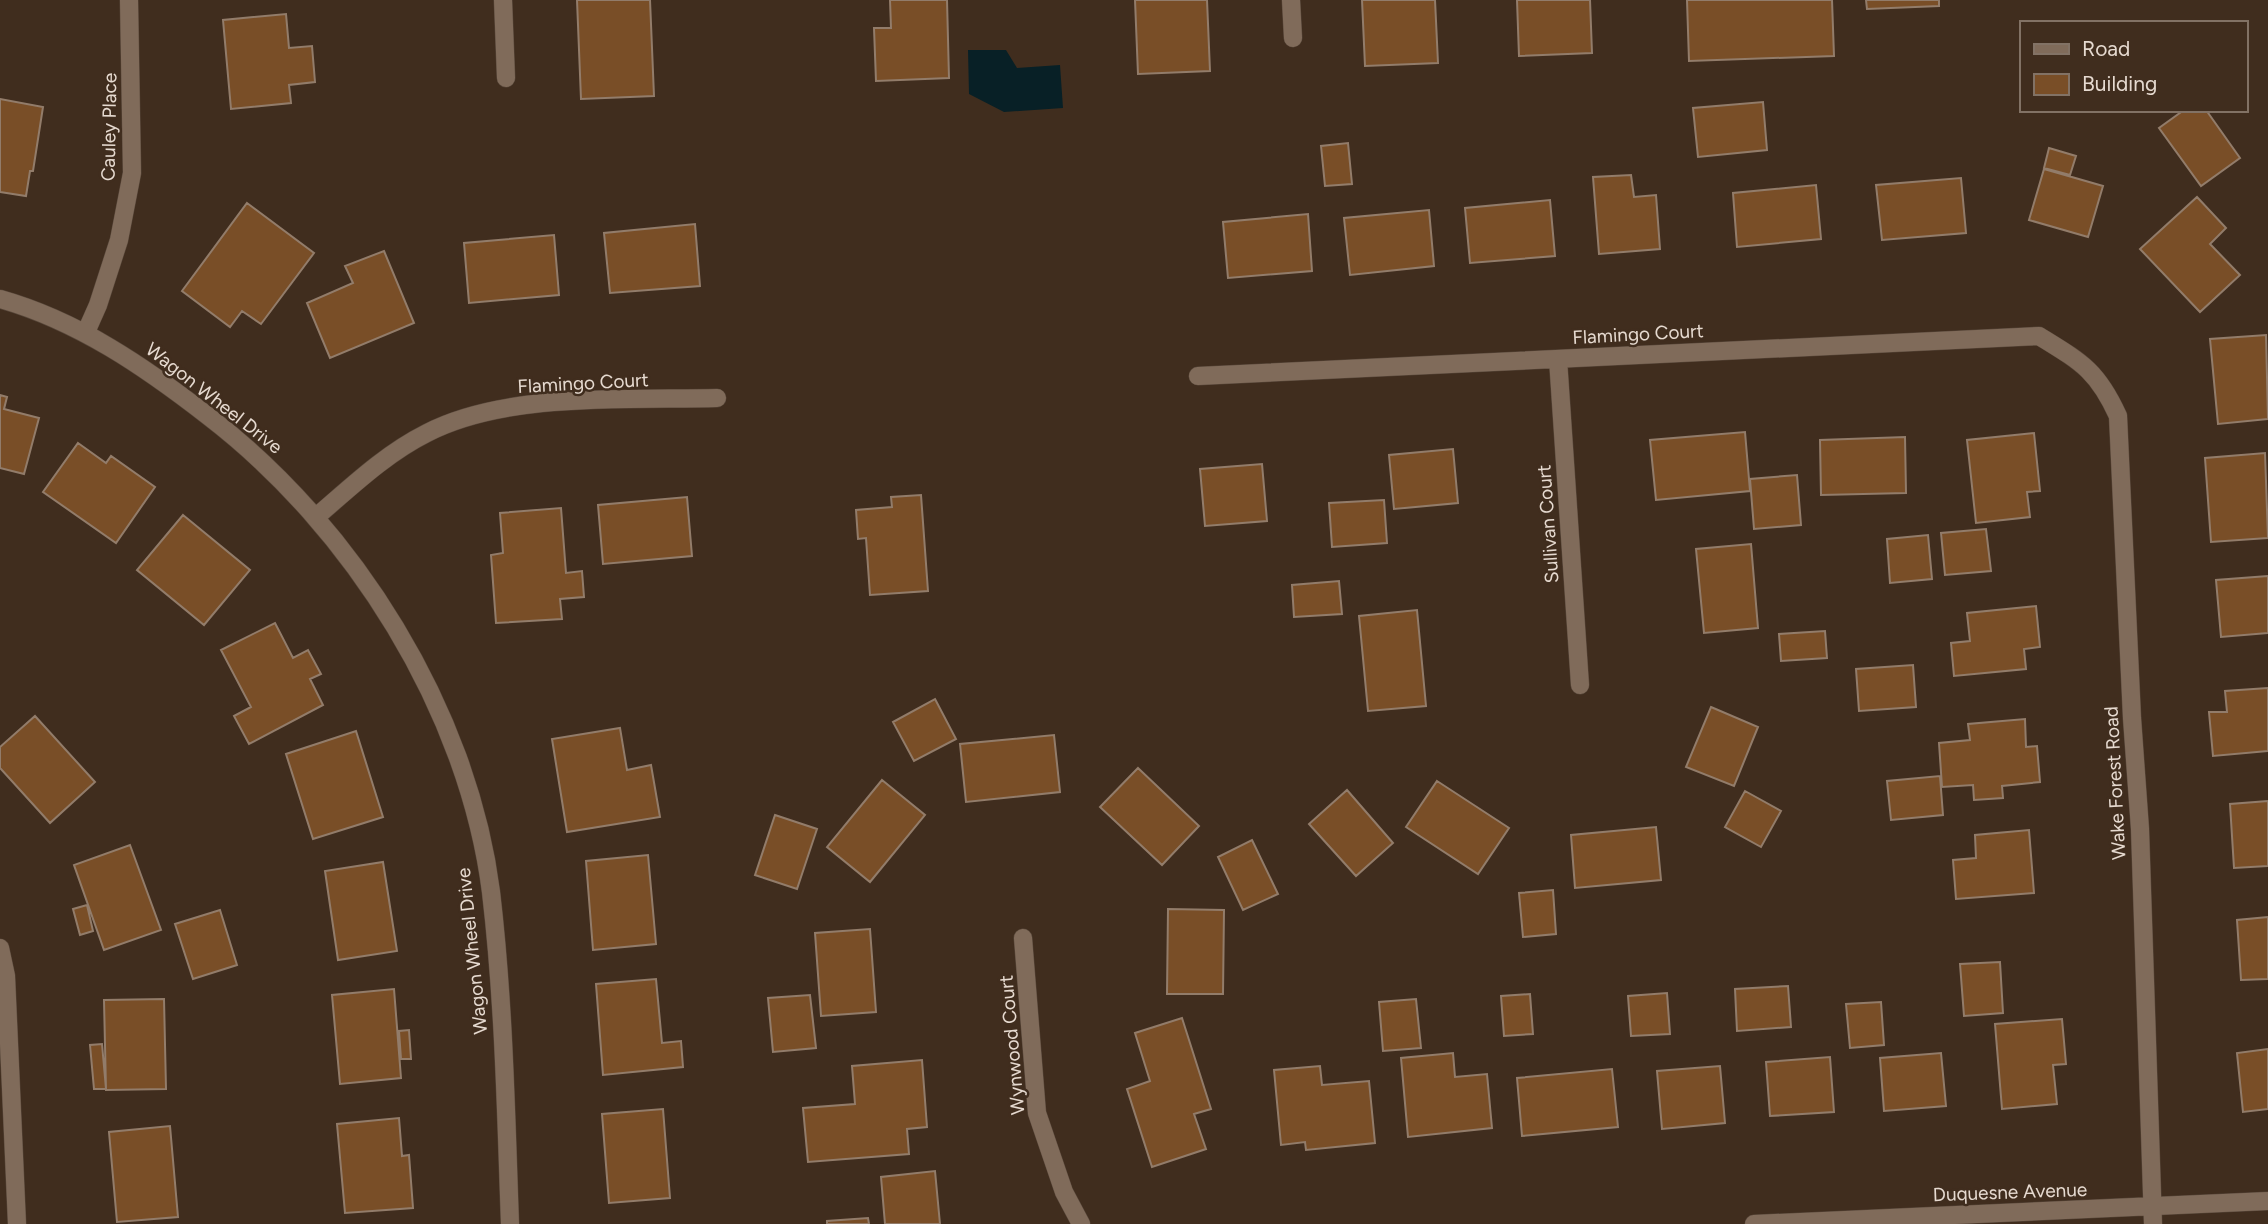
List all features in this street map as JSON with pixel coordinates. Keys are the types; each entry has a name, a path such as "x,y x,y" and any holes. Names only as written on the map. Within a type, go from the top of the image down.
{"street":[{"name":"Cauley Place","path":"86,332 98,305 119,240 132,173 129,0"},
{"path":"503,0 506,78"},
{"path":"1291,0 1293,38"},
{"name":"Wagon Wheel Drive","path":"0,299 86,332 160,379 230,433 276,473 316,517 377,598 418,667 452,743 475,816 490,891 504,1061 510,1224"},
{"name":"Flamingo Court","path":"1198,376 2039,336 2073,357"},
{"name":"Wake Forest Road","path":"2073,357 2087,367 2106,389 2118,416 2132,719 2140,829 2153,1215"},
{"name":"Sullivan Court","path":"1558,359 1580,685"},
{"name":"Flamingo Court","path":"316,517 386,457 428,432 473,414 538,403 717,398"},
{"name":"Wynwood Court","path":"1023,938 1037,1113 1064,1192 1081,1224"},
{"path":"0,948 6,976 18,1224"},
{"name":"Duquesne Avenue","path":"1754,1224 2153,1215 2268,1201"}],"water":[{"path":"968,50 1006,50 1017,68 1060,65 1063,108 1004,112 969,94"}],"building":[{"path":"577,0 650,0 654,96 581,99"},
{"path":"890,0 947,0 949,78 876,81 874,28 891,28"},
{"path":"1135,0 1207,0 1210,71 1138,74"},
{"path":"1362,0 1435,0 1438,63 1365,66"},
{"path":"1517,0 1590,0 1592,53 1519,56"},
{"path":"1687,0 1832,0 1834,56 1689,61"},
{"path":"1866,0 1939,0 1939,6 1867,9"},
{"path":"286,14 289,48 312,46 315,82 289,85 291,103 231,109 223,20"},
{"path":"0,99 43,107 33,171 30,171 26,196 0,192"},
{"path":"1763,102 1767,150 1698,157 1693,108"},
{"path":"2181,112 2207,112 2240,158 2201,186 2159,128"},
{"path":"1348,143 1352,184 1325,186 1321,146"},
{"path":"2049,148 2076,156 2070,175 2044,168"},
{"path":"2044,169 2103,186 2088,237 2029,220"},
{"path":"1631,175 1634,197 1656,195 1660,249 1599,254 1593,177"},
{"path":"1961,178 1966,233 1882,240 1876,185"},
{"path":"1816,185 1821,239 1737,247 1733,193"},
{"path":"2197,197 2226,228 2210,244 2240,275 2200,312 2140,249"},
{"path":"1550,200 1555,256 1470,263 1465,208"},
{"path":"247,203 314,253 261,324 242,311 230,327 182,291"},
{"path":"1429,210 1434,266 1350,275 1344,218"},
{"path":"1308,214 1312,271 1228,278 1223,222"},
{"path":"695,224 700,286 610,293 604,233"},
{"path":"554,235 559,295 469,303 464,243"},
{"path":"384,251 414,323 330,358 307,303 353,283 345,266"},
{"path":"2266,335 2268,419 2218,424 2210,339"},
{"path":"0,395 7,397 4,409 39,418 24,474 0,468"},
{"path":"1745,432 1750,491 1656,500 1650,440"},
{"path":"2034,433 2040,491 2027,492 2030,517 1976,523 1967,440"},
{"path":"1905,437 1906,493 1821,495 1820,440"},
{"path":"78,443 106,463 111,456 155,487 116,543 43,492"},
{"path":"1453,449 1458,503 1394,509 1389,455"},
{"path":"2265,453 2268,538 2211,542 2205,458"},
{"path":"1262,464 1267,521 1205,526 1200,469"},
{"path":"1797,475 1801,525 1754,529 1750,479"},
{"path":"921,495 928,591 870,595 866,538 858,539 856,510 892,507 891,497"},
{"path":"687,497 692,556 603,564 598,505"},
{"path":"1384,500 1387,543 1332,547 1329,503"},
{"path":"561,508 566,573 582,571 584,597 560,599 562,619 496,623 491,555 503,553 500,513"},
{"path":"183,515 250,570 204,625 137,570"},
{"path":"1986,529 1991,571 1945,575 1941,533"},
{"path":"1928,535 1932,579 1890,583 1887,539"},
{"path":"1751,544 1758,628 1704,633 1696,549"},
{"path":"2268,576 2268,633 2221,637 2216,580"},
{"path":"1339,581 1342,614 1294,617 1292,585"},
{"path":"2036,606 2040,647 2024,649 2026,669 1954,676 1951,643 1970,641 1967,613"},
{"path":"1417,610 1426,706 1368,711 1359,616"},
{"path":"275,623 293,658 308,650 321,674 310,679 323,705 249,744 234,716 251,707 221,650"},
{"path":"1825,631 1827,658 1781,661 1779,634"},
{"path":"1913,665 1916,707 1859,711 1856,669"},
{"path":"2268,688 2268,751 2213,756 2209,712 2227,712 2225,691"},
{"path":"935,699 956,739 914,761 893,722"},
{"path":"1711,707 1758,727 1734,786 1686,767"},
{"path":"35,716 95,782 50,823 0,768 0,747"},
{"path":"2025,719 2026,747 2037,746 2040,782 2002,786 2003,798 1974,800 1973,785 1942,787 1939,743 1970,740 1968,724"},
{"path":"620,728 627,770 651,765 660,817 567,832 552,739"},
{"path":"356,731 383,817 313,839 286,754"},
{"path":"1054,735 1060,792 966,802 960,744"},
{"path":"1138,768 1199,826 1162,865 1100,807"},
{"path":"1940,776 1943,815 1891,820 1887,781"},
{"path":"882,780 925,815 870,882 827,847"},
{"path":"1437,781 1509,828 1478,874 1406,827"},
{"path":"1347,790 1393,843 1356,876 1309,824"},
{"path":"1745,791 1781,811 1761,847 1725,827"},
{"path":"2268,801 2268,866 2234,868 2230,804"},
{"path":"775,815 817,829 797,889 755,875"},
{"path":"1656,827 1661,880 1575,888 1571,835"},
{"path":"2029,830 2034,893 1956,899 1953,860 1976,858 1975,835"},
{"path":"1252,840 1278,894 1243,910 1218,857"},
{"path":"130,845 161,930 104,950 74,865"},
{"path":"648,855 656,944 593,950 586,861"},
{"path":"383,862 397,951 338,960 325,871"},
{"path":"1553,890 1556,934 1523,937 1519,893"},
{"path":"87,905 93,931 80,935 73,909"},
{"path":"1168,909 1224,910 1223,994 1167,994"},
{"path":"220,910 237,965 193,979 175,924"},
{"path":"2268,917 2268,979 2241,980 2237,920"},
{"path":"870,929 876,1012 821,1016 815,933"},
{"path":"2000,962 2003,1013 1964,1016 1960,964"},
{"path":"656,979 662,1043 681,1041 683,1067 603,1075 596,984"},
{"path":"1788,986 1791,1027 1737,1031 1735,989"},
{"path":"394,989 401,1078 340,1084 332,995"},
{"path":"1667,993 1670,1034 1631,1036 1628,996"},
{"path":"1530,994 1533,1034 1504,1036 1501,996"},
{"path":"810,995 816,1048 773,1052 768,998"},
{"path":"164,999 166,1089 106,1090 104,1000"},
{"path":"1416,999 1421,1048 1383,1051 1379,1002"},
{"path":"1881,1002 1884,1045 1850,1048 1846,1004"},
{"path":"1182,1018 1211,1109 1194,1114 1206,1149 1152,1167 1127,1089 1150,1081 1135,1033"},
{"path":"2062,1019 2066,1064 2053,1065 2057,1104 2002,1109 1995,1024"},
{"path":"409,1030 411,1059 401,1059 399,1031"},
{"path":"102,1044 106,1089 94,1089 90,1045"},
{"path":"2268,1049 2268,1109 2243,1112 2237,1053"},
{"path":"1453,1053 1455,1077 1487,1074 1492,1128 1408,1137 1401,1058"},
{"path":"1941,1053 1946,1106 1884,1111 1880,1058"},
{"path":"1830,1057 1834,1112 1770,1116 1766,1062"},
{"path":"922,1060 927,1127 907,1129 909,1154 808,1162 803,1108 855,1104 852,1066"},
{"path":"1320,1066 1322,1085 1369,1081 1375,1143 1306,1150 1305,1142 1281,1145 1274,1070"},
{"path":"1720,1066 1725,1123 1662,1129 1657,1071"},
{"path":"1612,1069 1618,1127 1522,1136 1517,1078"},
{"path":"663,1109 670,1198 609,1203 602,1114"},
{"path":"399,1118 402,1156 409,1155 413,1208 345,1213 337,1124"},
{"path":"170,1126 178,1217 117,1222 109,1132"},
{"path":"935,1171 940,1224 885,1224 881,1177"},
{"path":"868,1218 869,1224 827,1224 827,1221"}]}
